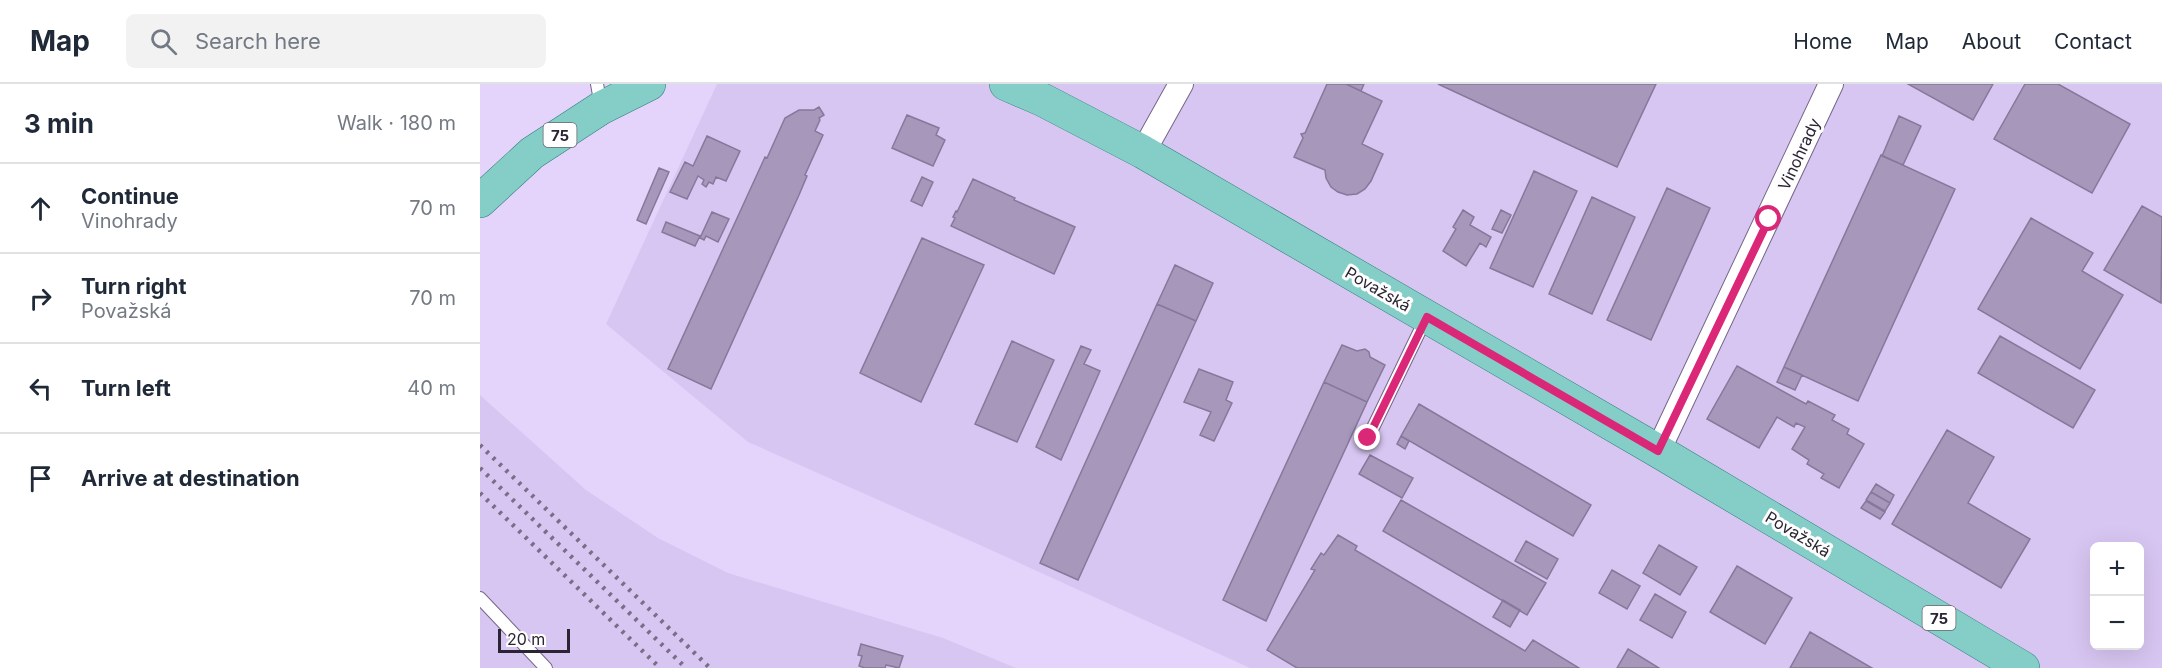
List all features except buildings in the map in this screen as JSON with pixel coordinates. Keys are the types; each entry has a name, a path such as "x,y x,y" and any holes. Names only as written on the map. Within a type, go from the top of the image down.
{"main road":[{"name":"75","path":"480,201 599,96 649,84"},
{"name":"Považská","path":"1006,84 1143,152 1658,451 2024,668"}],"street":[{"path":"1143,152 1181,84"},
{"name":"Vinohrady","path":"1658,451 1831,84"}],"lane":[{"path":"1368,438 1427,317"},
{"path":"480,598 546,668"}],"shaded area":[{"path":"717,84 2162,84 2162,668 1250,668 748,442 606,324"},
{"path":"480,395 586,490 658,538 728,573 943,638 1016,668 480,668"}],"railway":[{"path":"480,445 710,668"},
{"path":"480,468 686,668"},
{"path":"480,493 660,668"}],"route":[{"path":"1368,438 1427,317 1658,451 1769,219"}]}
